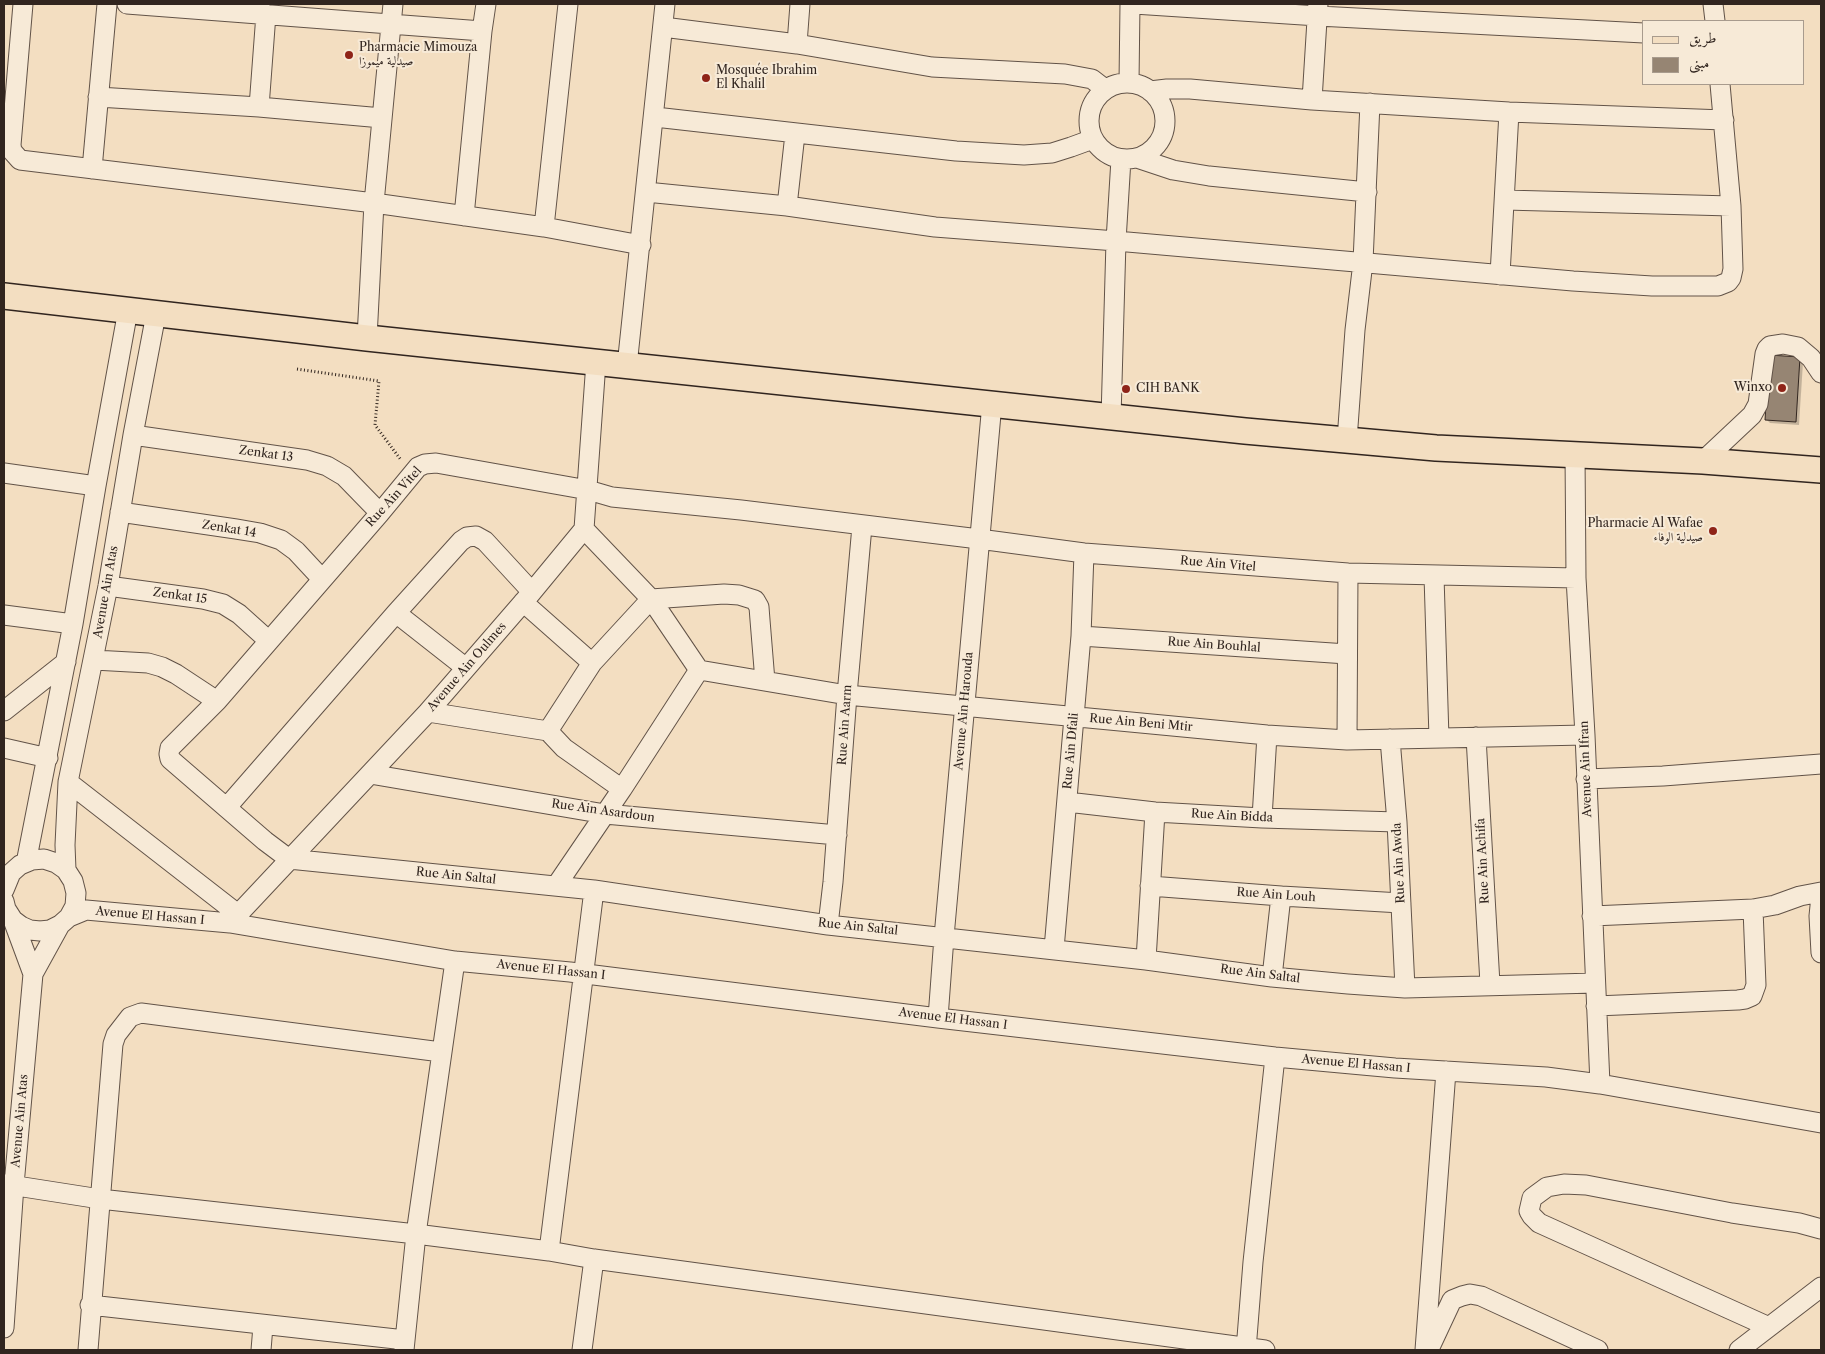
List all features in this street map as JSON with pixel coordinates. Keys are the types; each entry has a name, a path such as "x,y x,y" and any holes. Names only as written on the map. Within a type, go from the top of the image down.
{"main road":[{"path":"4,296 367,338 992,403 1111,418 1436,448 1704,461 1821,470"}],"street":[{"path":"23,4 11,144 12,151 20,160 374,203 544,227 641,246"},
{"path":"92,169 107,4"},
{"path":"127,4 276,11 390,24 482,31"},
{"path":"367,338 374,203 393,4"},
{"path":"464,216 486,4"},
{"path":"544,227 568,4"},
{"path":"627,366 665,4"},
{"path":"797,44 800,4"},
{"path":"1129,83 1130,4"},
{"path":"1134,4 1318,10 1642,34"},
{"path":"1713,4 1715,20"},
{"path":"1312,100 1318,10"},
{"path":"259,107 276,11"},
{"path":"663,27 797,44 932,67 1010,70 1081,76 1092,80 1105,89"},
{"path":"1129,159 1152,151 1162,137 1166,120 1161,104 1150,91 1129,83 1105,89 1092,106 1088,122 1093,139 1104,152 1129,159 1173,170 1209,176 1367,192"},
{"path":"646,192 787,206 935,227 1500,275 1652,286 1718,286 1732,278 1733,258 1731,206 1720,85"},
{"path":"1150,91 1190,89 1312,100 1509,112 1724,120"},
{"path":"98,97 259,107 382,118"},
{"path":"1347,440 1355,330 1363,262 1370,103"},
{"path":"1500,275 1509,112"},
{"path":"654,117 956,151 1024,155 1052,153 1093,139"},
{"path":"787,206 795,134"},
{"path":"1111,418 1116,241 1129,159"},
{"path":"1505,200 1731,206"},
{"path":"32,860 27,858 74,624 96,486 128,310"},
{"name":"Avenue Ain Atas","path":"4,1328 9,1185 33,974 72,917 75,906 76,893 70,876 65,844 68,782 108,586 133,435 156,314"},
{"path":"1704,461 1752,415 1758,404 1765,354 1770,346 1783,344 1798,347 1811,358 1821,373"},
{"path":"556,886 622,790 699,670 651,599 584,529 596,362"},
{"name":"Avenue Ain Harouda","path":"938,1018 992,403"},
{"name":"Zenkat 13","path":"133,435 307,460 327,466 344,476 380,513"},
{"name":"Avenue Ain Ifran","path":"1575,454 1576,578 1585,735 1600,1084"},
{"name":"Rue Ain Vitel","path":"227,807 170,759 170,748 217,701 418,467 425,464 436,463 647,502 741,510 979,539 1084,554 1348,573 1576,578"},
{"path":"4,473 96,486"},
{"name":"Zenkat 14","path":"120,512 244,530 281,540 296,551 322,579"},
{"name":"Rue Ain Aarm","path":"828,924 862,526"},
{"name":"Avenue Ain Oulmes","path":"235,919 428,712 584,529"},
{"path":"289,859 265,841 227,807 461,541 476,536 485,541 527,597 592,663"},
{"name":"Rue Ain Dfali","path":"1054,949 1081,636 1084,554"},
{"path":"1347,740 1348,573"},
{"path":"1434,576 1439,738"},
{"name":"Zenkat 15","path":"108,586 203,599 222,604 239,614 268,642"},
{"path":"548,731 592,663 651,599 724,594 739,595 755,600 760,613 765,681"},
{"path":"396,613 466,668"},
{"path":"4,615 74,624"},
{"name":"Rue Ain Bouhlal","path":"1081,636 1347,654"},
{"path":"94,660 148,663 162,667 217,701"},
{"path":"4,712 66,662"},
{"name":"Rue Ain Beni Mtir","path":"699,670 847,695 1267,735 1347,740 1585,735"},
{"path":"428,712 548,731 564,748 622,790"},
{"path":"1262,818 1267,735"},
{"name":"Rue Ain Achifa","path":"1476,737 1490,984"},
{"name":"Rue Ain Awda","path":"1390,739 1402,903 1405,988"},
{"path":"4,748 48,758"},
{"path":"1586,778 1663,776 1821,764"},
{"name":"Rue Ain Asardoun","path":"370,774 606,814 837,835"},
{"path":"68,782 235,919"},
{"name":"Rue Ain Bidda","path":"1067,802 1155,812 1262,818 1397,822"},
{"path":"1146,960 1155,812"},
{"path":"6,880 20,865 32,860 44,859 56,863 70,876"},
{"name":"Rue Ain Saltal","path":"289,859 594,890 828,924 1054,949 1272,977 1405,988 1490,984 1595,983"},
{"name":"Rue Ain Louh","path":"1150,886 1402,903"},
{"path":"549,1251 594,890"},
{"path":"1592,916 1752,909 1821,892"},
{"path":"1272,977 1281,896"},
{"path":"1821,896 1819,932 1821,953"},
{"path":"1596,1006 1738,1000 1752,996 1756,985 1752,909"},
{"path":"7,910 33,974"},
{"name":"Avenue El Hassan I","path":"7,910 21,926 30,930 40,931 50,930 72,917 235,919 455,961 585,974 938,1018 1275,1057 1395,1068 1546,1077 1600,1084 1821,1122"},
{"path":"90,1305 405,1345 416,1234 455,961"},
{"path":"88,1350 90,1305 113,1044 116,1035 130,1016 141,1012 441,1052"},
{"path":"1246,1349 1253,1262 1275,1057"},
{"path":"1427,1350 1446,1071"},
{"path":"1769,1326 1539,1223 1530,1211 1532,1198 1547,1187 1564,1184 1586,1186 1821,1228"},
{"path":"9,1185 100,1200 416,1234 549,1251 594,1259 1246,1349 1265,1350"},
{"path":"582,1350 594,1259"},
{"path":"1739,1350 1821,1287"},
{"path":"1427,1350 1452,1300 1470,1294 1481,1296 1598,1350"},
{"path":"261,1350 264,1326"}],"path":[{"path":"297,369 379,381 375,425 412,475"}],"building":[{"name":"Winxo","path":"1769,355 1800,357 1796,422 1765,420"}],"place":[{"name":"Pharmacie Mimouza صيدلية ميموزا","path":"349,55"},
{"name":"Mosquée Ibrahim El Khalil","path":"706,78"},
{"name":"Winxo","path":"1782,388"},
{"name":"CIH BANK","path":"1126,389"},
{"name":"Pharmacie Al Wafae صيدلية الوفاء","path":"1713,531"}]}
